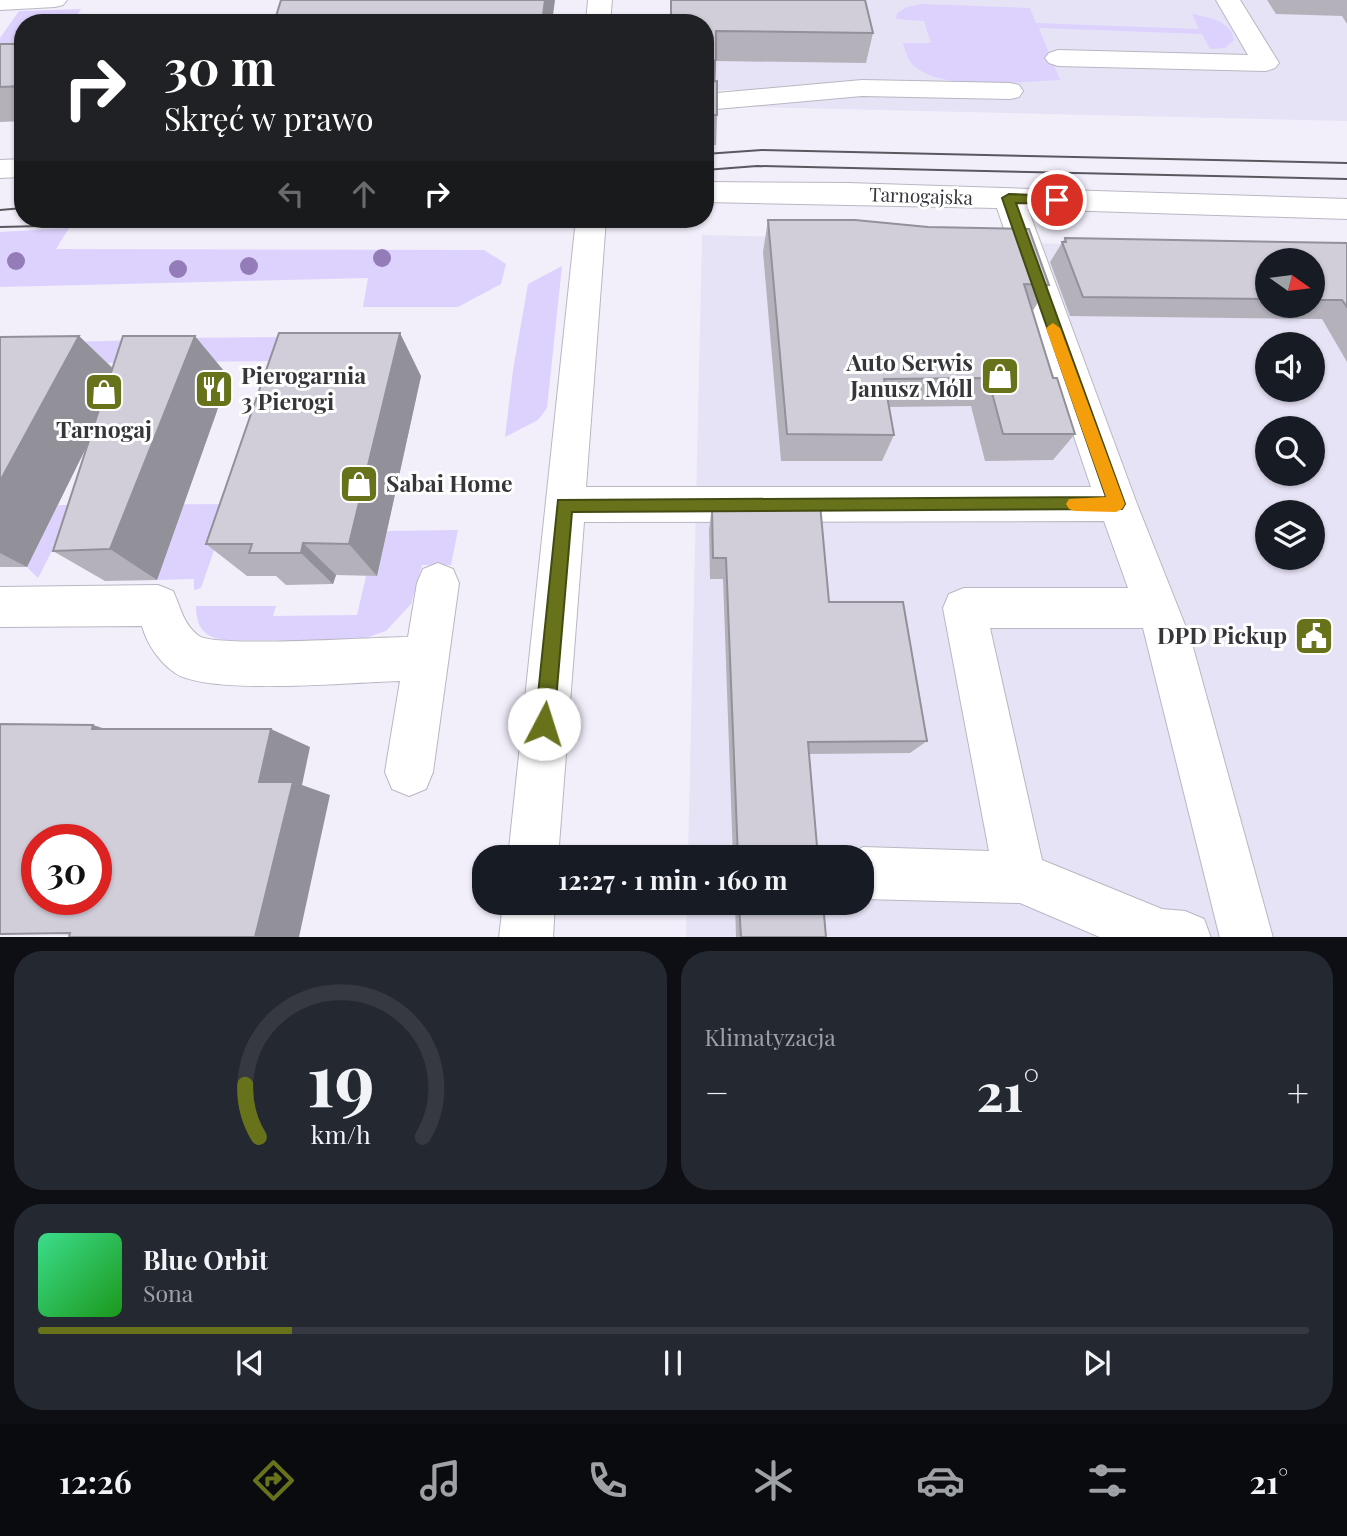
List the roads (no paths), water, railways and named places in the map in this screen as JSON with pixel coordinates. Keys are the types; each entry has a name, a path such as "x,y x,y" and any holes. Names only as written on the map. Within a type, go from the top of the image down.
{"street":[{"path":"0,3 55,0"},
{"path":"1058,58 1266,63 1228,0"},
{"path":"714,101 862,88 1010,91"},
{"name":"Tarnogajska","path":"714,192 1347,209"},
{"path":"1009,198 1116,504 1168,640 1247,937"},
{"path":"534,845 590,228"},
{"path":"564,505 1116,504"},
{"path":"408,772 438,583"},
{"path":"0,607 158,605 166,634 191,658 231,664 425,658"},
{"path":"1020,877 964,608 1156,608"},
{"path":"874,873 1020,877 1162,936 1185,937"},
{"path":"526,937 528,915"}],"tram line":[{"path":"714,153 762,150 1347,163"},
{"path":"714,169 757,166 1347,179"},
{"path":"0,210 14,209"},
{"path":"0,227 14,227"}],"place":[{"name":"Auto Serwis Janusz Móll","path":"1000,376"},
{"name":"Pierogarnia 3 Pierogi","path":"214,389"},
{"name":"Tarnogaj","path":"104,392"},
{"name":"Sabai Home","path":"359,484"},
{"name":"DPD Pickup","path":"1314,636"}]}
